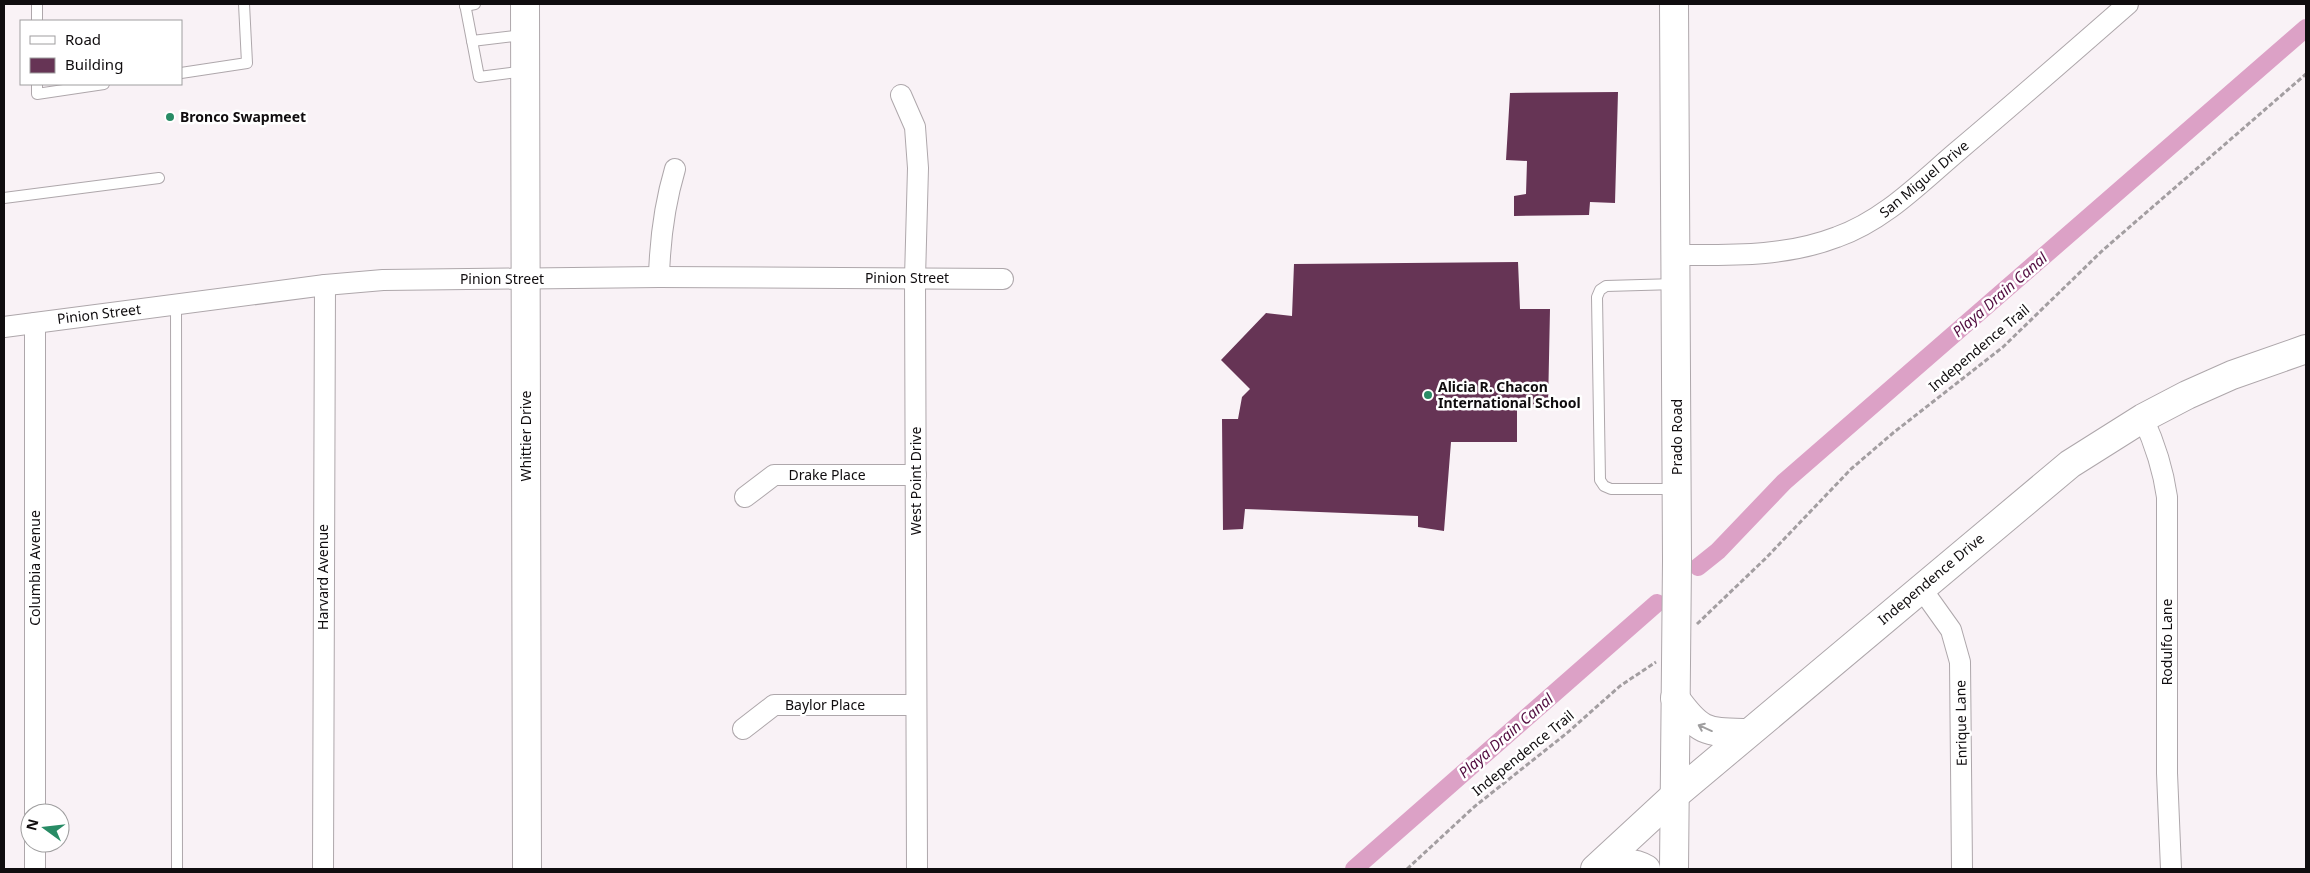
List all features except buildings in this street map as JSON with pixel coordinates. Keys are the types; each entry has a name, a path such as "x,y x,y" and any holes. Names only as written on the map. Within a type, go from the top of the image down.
{"street":[{"name":"Whittier Drive","path":"525,4 527,869"},
{"name":"Prado Road","path":"1674,4 1677,255 1677,560 1686,621 1675,698 1674,869"},
{"name":"San Miguel Drive","path":"1677,255 1774,253 1838,237 1874,220 1981,132 2128,4"},
{"name":"West Point Drive","path":"901,95 915,127 918,168 915,278 917,869"},
{"path":"659,277 660,235 665,202 675,168"},
{"name":"Pinion Street","path":"4,327 325,285 383,280 659,277 1003,279"},
{"name":"Harvard Avenue","path":"323,869 325,285"},
{"name":"Columbia Avenue","path":"35,323 35,803"},
{"name":"Independence Drive","path":"1595,869 1674,796 2070,464 2143,418 2232,375 2306,350"},
{"name":"Rodulfo Lane","path":"2143,418 2164,472 2166,497 2167,773 2171,869"},
{"name":"Drake Place","path":"745,497 774,475 916,475"},
{"name":"Enrique Lane","path":"1921,588 1951,630 1960,662 1962,869"},
{"path":"1675,698 1694,723 1705,729 1714,732 1748,733"},
{"name":"Baylor Place","path":"743,729 774,705 916,705"},
{"path":"35,853 35,869"},
{"path":"1601,869 1619,864 1633,863 1646,869"}],"lane":[{"path":"37,4 37,20"},
{"path":"182,73 247,63 244,4"},
{"path":"468,5 479,77 525,72"},
{"path":"472,41 525,34"},
{"path":"37,85 36,94 97,85"},
{"path":"4,198 159,178"},
{"path":"1677,284 1606,286 1600,290 1597,297 1600,480 1604,486 1612,489 1677,489"},
{"path":"176,304 177,869"}],"path":[{"name":"Independence Trail","path":"1686,621 1766,558 1851,469 1893,433 2003,347 2103,250 2306,74"},
{"name":"Independence Trail","path":"1407,869 1474,807 1567,734 1620,686 1651,663 1658,661"}],"waterway":[{"name":"Playa Drain Canal","path":"1698,567 1718,551 1784,482 2306,28"},
{"name":"Playa Drain Canal","path":"1354,869 1657,603"}],"place":[{"name":"Bronco Swapmeet","path":"170,117"},
{"name":"Alicia R. Chacon International School","path":"1428,395"}]}
